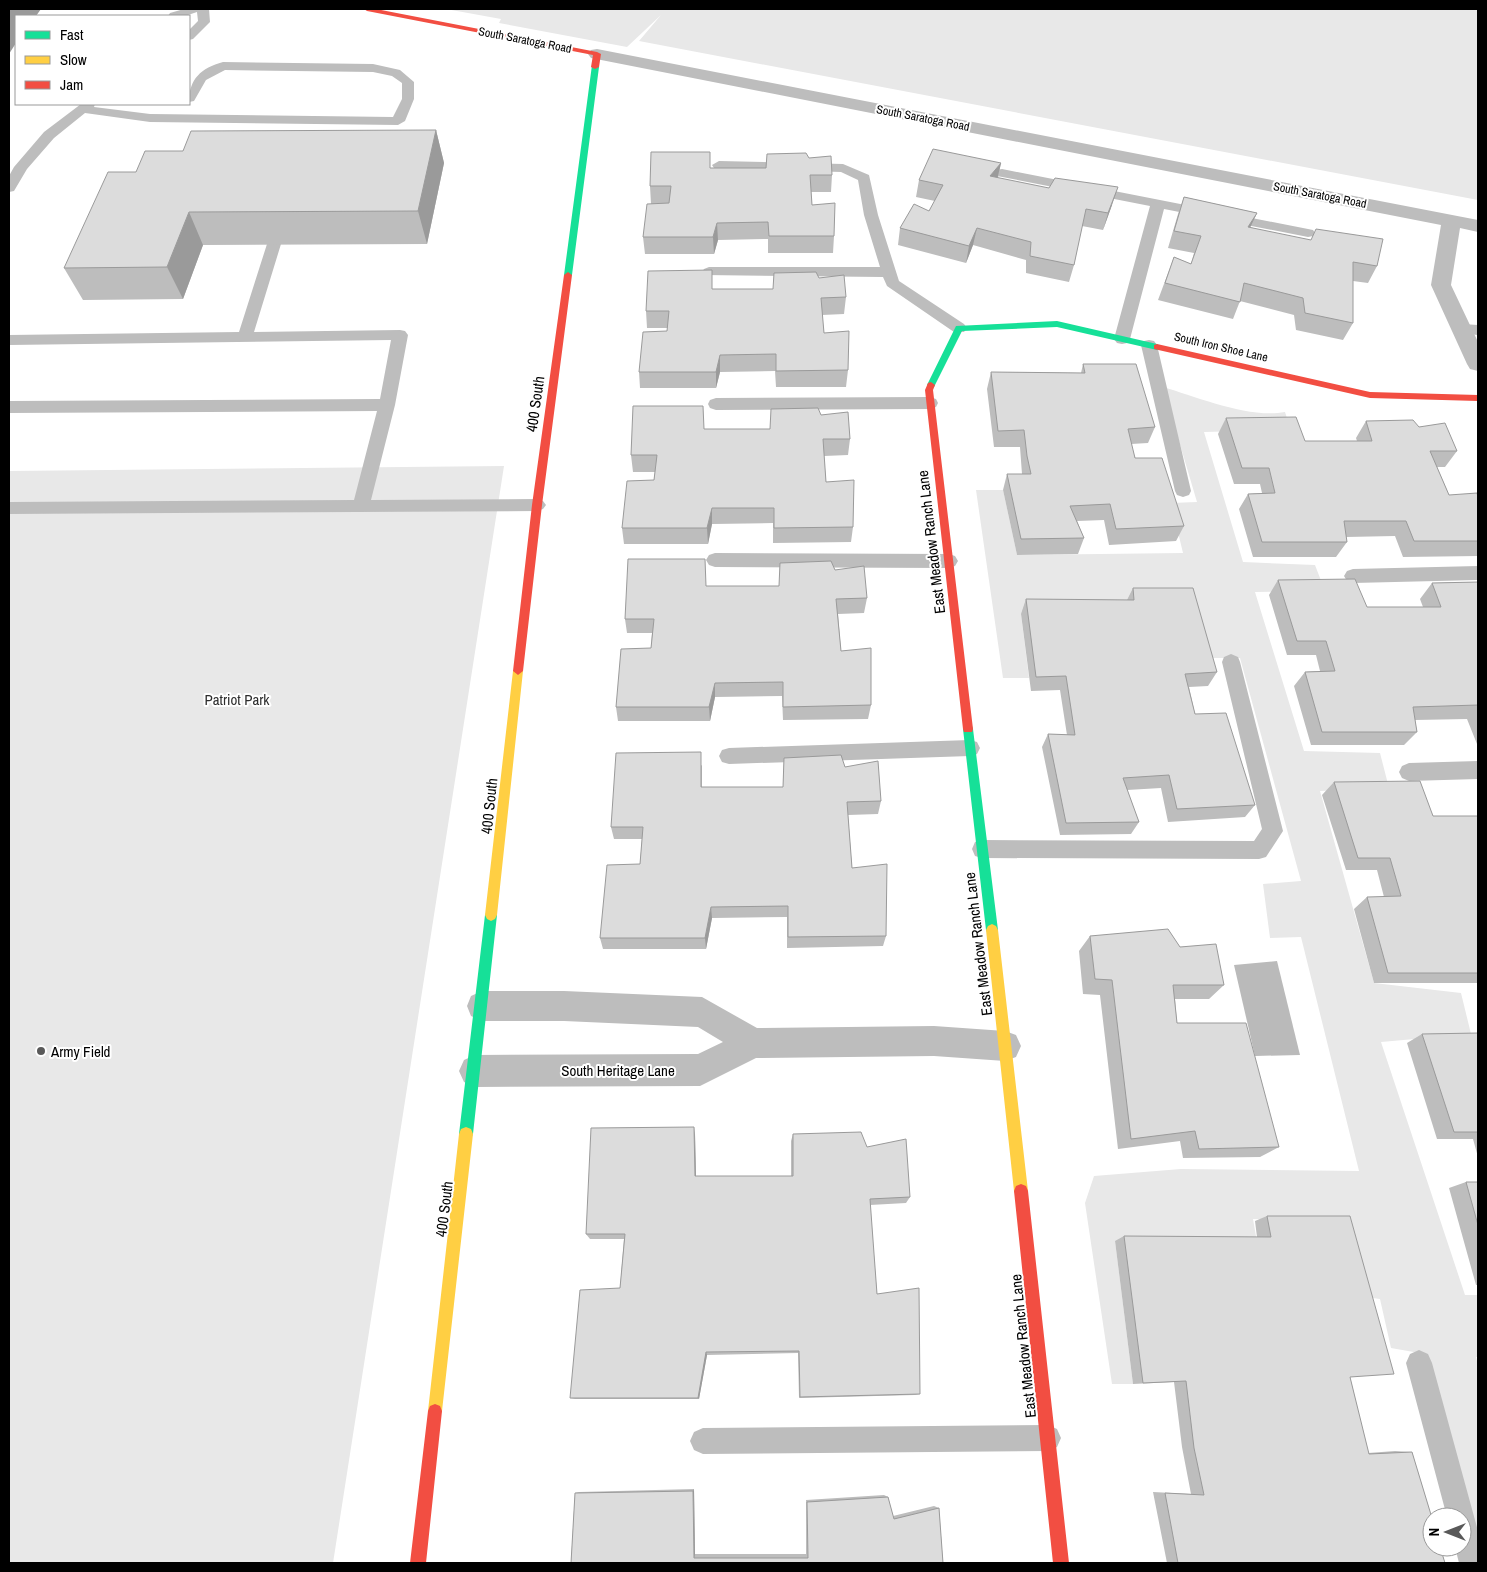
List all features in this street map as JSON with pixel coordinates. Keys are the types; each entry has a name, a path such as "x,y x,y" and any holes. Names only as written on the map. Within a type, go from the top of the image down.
{"street":[{"name":"South Saratoga Road","path":"367,9 1478,226"},
{"name":"400 South","path":"418,1563 475,1071 537,505 597,54"},
{"path":"1451,221 1441,285 1470,329 1478,364"},
{"name":"South Iron Shoe Lane","path":"959,328 1057,324 1370,395 1478,398"},
{"name":"East Meadow Ranch Lane","path":"959,328 929,390 930,403 1005,1046 1061,1563"},
{"path":"482,1006 564,1006 702,1012 754,1042"},
{"name":"South Heritage Lane","path":"475,1071 700,1070 754,1042 934,1041 1005,1046"}],"lane":[{"path":"177,15 195,9"},
{"path":"190,35 204,22 203,9"},
{"path":"9,188 21,167 49,134 86,106 150,118 398,121 408,99 408,82 396,73 373,68 223,66 201,78 190,96"},
{"path":"180,118 186,105"},
{"path":"720,165 843,168 864,178 871,215 892,283 959,328"},
{"path":"1002,173 1308,233"},
{"path":"1122,339 1158,204"},
{"path":"245,337 274,244"},
{"path":"709,272 889,272"},
{"path":"9,340 400,335 387,405 361,506"},
{"path":"1149,345 1183,491"},
{"path":"716,404 930,403"},
{"path":"9,407 387,405"},
{"path":"9,508 537,505"},
{"path":"715,560 949,561"},
{"path":"1353,576 1478,572"},
{"path":"982,849 1258,850 1273,831 1231,662"},
{"path":"729,756 970,748"},
{"path":"1409,772 1478,770"},
{"path":"1420,1363 1458,1507"},
{"path":"703,1440 1048,1438"}],"green space":[{"path":"446,9 1478,9 1478,200 639,41 661,15 627,47 499,23 501,19"},
{"path":"1163,387 1240,410 1271,413 1285,412 1290,427 1204,432 1243,562 1315,565 1325,591 1255,592 1304,751 1380,753 1389,788 1320,791 1374,983 1461,993 1471,1034 1381,1042 1465,1295 1478,1295 1478,1357 1476,1357 1478,1365 1478,1538 1472,1517 1472,1507 1469,1507 1425,1354 1391,1348 1380,1299 1365,1297 1335,1221 1253,1219 1257,1242 1115,1241 1133,1384 1112,1384 1085,1203 1094,1176 1181,1169 1359,1171 1301,937 1270,938 1263,884 1301,881 1240,658 1213,658 1126,603 1021,614 1029,678 1003,678 976,490 1003,490 1017,555 1183,553 1171,503 1197,502"},
{"name":"Patriot Park","path":"504,466 333,1563 9,1563 9,471"}],"shaded area":[{"path":"1277,961 1300,1055 1255,1056 1234,965"}],"building":[{"path":"436,130 418,211 189,212 167,267 64,268 108,172 136,172 145,151 183,151 191,131"},
{"path":"933,149 1001,163 990,176 1049,188 1055,178 1118,187 1108,213 1086,209 1074,265 1030,256 1031,242 977,228 969,246 900,228 914,204 929,211 943,185 919,180"},
{"path":"651,152 710,152 710,168 766,168 767,154 806,153 809,158 831,156 832,175 810,175 812,205 835,203 834,236 769,236 768,222 717,223 713,237 643,237 647,204 669,203 671,186 650,186"},
{"path":"1184,197 1257,213 1248,227 1311,240 1316,229 1383,239 1377,266 1353,262 1353,323 1305,313 1303,298 1244,283 1240,302 1165,283 1174,257 1191,264 1201,236 1174,231"},
{"path":"712,270 712,289 773,289 774,273 816,272 819,278 844,275 846,297 821,298 824,333 849,331 848,370 776,371 776,354 720,355 716,372 639,372 643,332 667,331 669,311 646,311 648,271"},
{"path":"1083,364 1136,364 1155,427 1128,429 1135,458 1162,458 1184,526 1116,529 1110,504 1070,506 1084,538 1021,539 1007,474 1031,474 1024,430 998,431 991,372 1085,373"},
{"path":"633,406 703,406 704,429 770,429 771,409 818,408 821,415 848,412 850,439 823,439 826,482 854,480 853,527 774,528 774,508 712,508 707,528 622,528 627,481 654,480 657,455 631,455"},
{"path":"1296,417 1305,441 1372,441 1366,421 1413,420 1419,427 1445,423 1457,451 1430,451 1449,495 1477,493 1478,541 1414,541 1406,521 1344,521 1347,542 1262,542 1248,494 1275,493 1269,468 1242,468 1226,418"},
{"path":"628,559 705,559 706,586 779,586 780,563 831,561 835,570 864,566 867,598 836,599 841,651 871,648 871,705 783,707 783,682 715,683 709,707 616,707 621,649 651,648 654,619 625,619"},
{"path":"1355,579 1367,607 1441,607 1432,583 1478,582 1478,705 1413,707 1417,732 1322,732 1305,672 1335,671 1326,641 1297,641 1278,580"},
{"path":"1133,588 1193,588 1217,672 1185,674 1195,714 1226,713 1255,805 1177,809 1169,775 1123,778 1139,822 1066,823 1048,734 1075,735 1066,676 1036,677 1026,599 1134,600"},
{"path":"701,752 701,787 783,787 784,758 841,755 845,767 878,761 881,801 847,802 852,868 887,864 886,936 788,937 788,906 711,907 705,938 600,938 607,865 640,864 643,827 611,827 616,753"},
{"path":"1420,781 1433,816 1478,816 1478,973 1388,973 1367,897 1401,896 1390,858 1358,858 1334,782"},
{"path":"1168,929 1180,947 1216,944 1224,985 1173,985 1177,1023 1246,1023 1279,1147 1199,1149 1195,1131 1131,1139 1112,980 1095,979 1090,936"},
{"path":"1478,1033 1478,1132 1454,1132 1422,1034"},
{"path":"694,1127 695,1176 793,1176 793,1134 861,1132 867,1147 906,1139 910,1197 870,1199 877,1294 919,1288 920,1394 800,1397 799,1351 706,1352 698,1398 570,1398 580,1290 620,1288 625,1234 586,1234 591,1128"},
{"path":"1466,1182 1478,1182 1478,1225"},
{"path":"1267,1216 1350,1216 1394,1374 1350,1377 1369,1454 1412,1452 1429,1507 1422,1507 1422,1557 1443,1557 1445,1563 1178,1563 1165,1493 1204,1495 1194,1448 1186,1381 1143,1383 1124,1236 1271,1237"},
{"path":"693,1491 694,1558 808,1558 807,1502 888,1497 894,1519 939,1508 943,1563 571,1563 575,1493"}],"traffic: fast":[{"path":"568,275 595,67"},
{"path":"931,385 959,328 1057,324 1157,347"},
{"path":"968,729 992,930"},
{"path":"466,1134 491,915"}],"traffic: slow":[{"path":"491,915 518,671"},
{"path":"992,930 1021,1191"},
{"path":"435,1411 466,1134"}],"traffic: jam":[{"path":"367,9 597,54 595,67"},
{"path":"518,671 537,505 568,275"},
{"path":"1157,347 1370,395 1478,398"},
{"path":"931,385 929,390 968,729"},
{"path":"1021,1191 1061,1563"},
{"path":"418,1563 435,1411"}],"place":[{"name":"Army Field","path":"41,1051"}]}
